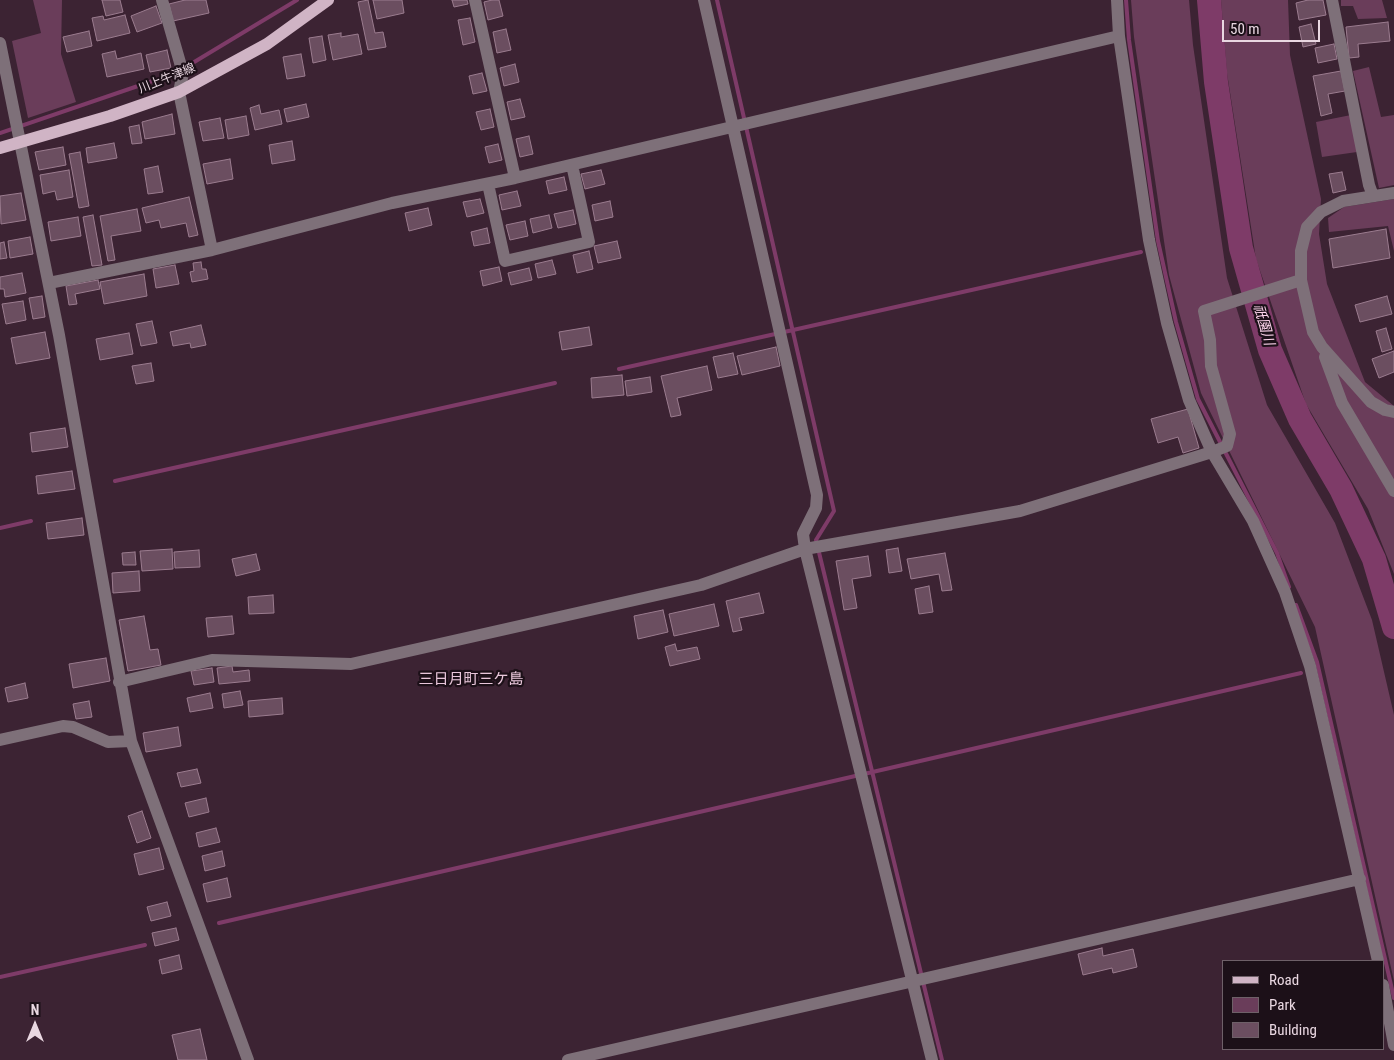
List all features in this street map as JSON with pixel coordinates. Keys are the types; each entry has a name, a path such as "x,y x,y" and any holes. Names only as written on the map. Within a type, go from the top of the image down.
{"main road":[{"name":"川上牛津線","path":"0,148 19,131 110,116 179,92 259,48 328,0"}],"street":[{"path":"162,0 181,68 179,92 212,250"},
{"path":"475,0 516,178"},
{"path":"704,0 817,495 816,508 802,534 805,549 932,1060"},
{"path":"1117,0 1119,36 1149,240 1167,323 1189,400 1212,452 1253,521 1288,601 1310,666 1378,960"},
{"path":"1332,0 1369,185 1373,196"},
{"path":"48,283 212,250 392,203 516,178 1119,36"},
{"path":"0,43 48,283 104,582 119,682 131,741 248,1060"},
{"path":"488,184 505,261 589,242 572,165"},
{"path":"1394,193 1344,200 1321,212 1307,227 1301,252 1301,280 1313,332 1322,347 1371,402 1385,410 1394,412"},
{"path":"119,682 212,660 351,664 702,585 805,549 1020,511 1212,452 1227,446 1230,434 1211,366 1210,340 1204,311 1301,280"},
{"path":"1322,347 1342,403 1394,491"},
{"path":"0,740 63,726 73,727 108,742 131,741"},
{"path":"568,1060 1360,879"},
{"path":"1384,990 1394,1045"}],"green space":[{"path":"33,0 62,0 61,54 76,102 28,118 12,41 41,33"},
{"path":"1131,0 1189,0 1193,45 1227,278 1267,405 1335,523 1372,620 1394,715 1394,981 1315,627 1201,393 1169,275 1134,37"},
{"path":"1221,0 1288,0 1290,55 1321,199 1319,234 1327,284 1365,382 1394,406 1394,574 1368,509 1306,404 1256,259 1227,73"},
{"path":"1341,0 1382,0 1387,18 1358,19 1353,6 1341,6"},
{"path":"1369,67 1381,117 1394,115 1394,185 1379,188 1353,71"},
{"path":"1351,115 1357,152 1322,157 1316,122"},
{"path":"1394,199 1394,251 1388,226 1329,232 1328,218 1344,207"}],"building":[{"path":"102,0 120,0 123,12 106,16"},
{"path":"185,0 206,0 209,13 173,21 169,4"},
{"path":"368,0 375,33 383,32 386,47 368,50 358,2"},
{"path":"373,0 402,0 404,13 377,19"},
{"path":"452,0 467,0 468,4 454,7"},
{"path":"499,0 503,16 488,20 484,2"},
{"path":"1308,0 1323,0 1326,15 1299,20 1296,3"},
{"path":"156,6 162,23 137,32 131,16"},
{"path":"125,15 130,33 97,41 92,18 103,16 104,20"},
{"path":"470,18 475,42 463,45 458,20"},
{"path":"1388,22 1390,41 1358,44 1359,57 1349,58 1346,27"},
{"path":"1311,24 1316,44 1303,47 1299,27"},
{"path":"506,29 511,50 497,53 493,32"},
{"path":"89,31 92,46 67,52 63,37"},
{"path":"341,33 341,37 358,34 362,54 333,60 328,35"},
{"path":"322,36 326,60 313,63 309,38"},
{"path":"1334,44 1337,59 1318,63 1315,48"},
{"path":"167,50 171,68 150,72 146,55"},
{"path":"115,51 117,59 141,53 144,69 107,77 102,54"},
{"path":"301,54 305,76 287,79 283,57"},
{"path":"515,64 519,82 504,86 500,68"},
{"path":"1341,71 1345,91 1328,94 1332,113 1321,116 1313,76"},
{"path":"482,73 487,91 473,94 469,76"},
{"path":"520,99 525,117 511,120 507,102"},
{"path":"306,104 309,117 287,122 284,109"},
{"path":"259,105 261,114 279,110 282,124 255,130 250,108"},
{"path":"490,109 494,127 481,130 476,112"},
{"path":"172,114 175,134 145,139 142,122"},
{"path":"246,116 249,135 228,139 225,120"},
{"path":"220,118 224,138 203,141 199,122"},
{"path":"139,125 142,143 132,144 129,127"},
{"path":"529,136 533,154 520,157 516,139"},
{"path":"292,141 295,160 272,164 269,145"},
{"path":"114,143 117,158 88,163 86,148"},
{"path":"498,144 502,160 489,163 485,147"},
{"path":"63,147 66,165 39,170 35,152"},
{"path":"80,152 89,206 79,208 69,154"},
{"path":"230,159 233,179 207,184 203,164"},
{"path":"158,166 163,192 148,194 144,169"},
{"path":"69,170 73,197 57,200 55,191 43,194 40,175"},
{"path":"601,170 605,184 585,189 581,174"},
{"path":"1342,172 1346,190 1333,193 1329,174"},
{"path":"564,177 567,190 549,194 546,181"},
{"path":"517,191 521,206 502,210 499,195"},
{"path":"21,193 26,220 1,224 0,196"},
{"path":"189,197 198,235 189,237 186,223 161,228 159,220 146,223 142,208"},
{"path":"480,199 484,213 467,217 463,202"},
{"path":"610,201 613,217 595,221 592,205"},
{"path":"428,208 432,225 409,231 405,213"},
{"path":"137,209 141,231 111,236 115,260 108,261 100,216"},
{"path":"573,210 576,224 558,228 554,214"},
{"path":"93,215 102,265 92,266 83,217"},
{"path":"549,215 552,228 533,233 530,219"},
{"path":"78,217 81,236 51,241 48,222"},
{"path":"525,221 528,236 510,240 506,225"},
{"path":"487,228 490,243 474,246 471,232"},
{"path":"1386,229 1390,258 1333,268 1329,239"},
{"path":"30,237 33,254 10,258 8,241"},
{"path":"617,241 621,258 598,263 594,246"},
{"path":"4,242 7,258 0,259 0,243"},
{"path":"589,251 593,269 577,273 573,255"},
{"path":"552,260 556,274 538,278 535,264"},
{"path":"201,262 202,269 206,269 208,279 192,282 190,272 194,271 193,263"},
{"path":"175,265 179,284 156,288 153,269"},
{"path":"499,267 502,281 483,286 480,271"},
{"path":"529,268 532,280 511,285 508,273"},
{"path":"22,273 26,293 5,297 4,289 0,289 0,277"},
{"path":"144,274 147,296 104,304 100,282"},
{"path":"98,280 100,289 75,294 77,304 69,305 66,286"},
{"path":"42,296 45,317 33,319 29,298"},
{"path":"1387,296 1392,314 1360,322 1355,305"},
{"path":"23,301 26,320 6,324 2,304"},
{"path":"152,321 157,343 141,346 136,324"},
{"path":"201,325 206,345 191,348 190,343 173,346 170,332"},
{"path":"589,327 592,345 562,350 559,332"},
{"path":"1386,328 1392,349 1382,352 1376,331"},
{"path":"45,332 50,358 16,364 11,338"},
{"path":"129,333 133,354 100,360 96,339"},
{"path":"776,347 780,366 742,375 737,356"},
{"path":"1394,351 1394,372 1379,378 1372,359"},
{"path":"733,353 738,374 718,378 713,357"},
{"path":"151,363 154,381 136,384 132,366"},
{"path":"707,366 712,390 677,398 681,415 671,417 661,376"},
{"path":"622,375 624,395 592,398 591,378"},
{"path":"650,377 652,392 627,396 625,381"},
{"path":"1188,409 1199,448 1183,453 1178,437 1158,443 1151,419"},
{"path":"65,428 68,447 32,452 30,433"},
{"path":"72,471 75,489 38,494 36,476"},
{"path":"82,518 84,535 48,539 46,523"},
{"path":"898,548 902,571 889,573 886,550"},
{"path":"172,549 173,569 142,571 140,551"},
{"path":"199,550 200,567 175,568 174,552"},
{"path":"135,552 136,565 123,565 122,553"},
{"path":"945,553 952,590 942,591 939,574 911,579 907,559"},
{"path":"256,554 260,570 236,576 232,559"},
{"path":"868,556 871,576 852,579 857,608 844,610 836,561"},
{"path":"139,571 140,591 113,593 112,573"},
{"path":"929,586 933,612 919,614 915,589"},
{"path":"759,593 764,613 739,618 742,630 733,632 726,601"},
{"path":"273,595 274,613 249,614 248,597"},
{"path":"714,604 719,626 674,636 669,614"},
{"path":"663,610 668,632 638,639 634,616"},
{"path":"144,616 150,650 158,649 161,665 128,671 119,620"},
{"path":"232,616 234,634 208,637 206,618"},
{"path":"675,644 677,651 697,647 700,659 670,666 665,647"},
{"path":"106,658 110,681 73,688 69,664"},
{"path":"232,666 233,672 249,670 250,681 219,684 217,668"},
{"path":"212,668 214,682 194,685 191,671"},
{"path":"25,683 28,698 8,702 5,688"},
{"path":"240,691 243,705 224,708 222,694"},
{"path":"210,693 213,708 190,712 187,698"},
{"path":"282,698 283,714 249,717 248,701"},
{"path":"89,701 92,717 76,719 73,704"},
{"path":"178,727 181,746 146,752 143,733"},
{"path":"197,769 201,783 181,787 177,773"},
{"path":"206,798 209,812 189,817 185,803"},
{"path":"142,811 151,838 137,843 128,816"},
{"path":"216,828 220,842 199,847 196,833"},
{"path":"159,848 164,869 139,875 134,854"},
{"path":"222,851 225,866 205,871 202,856"},
{"path":"227,878 231,897 207,902 203,884"},
{"path":"167,902 171,916 151,921 147,907"},
{"path":"176,928 179,940 155,946 152,933"},
{"path":"1102,948 1103,956 1133,949 1137,967 1113,973 1112,968 1083,975 1078,954"},
{"path":"179,955 182,969 162,974 159,960"},
{"path":"200,1029 207,1060 178,1060 172,1035"}],"waterway":[{"path":"0,133 176,73 297,0"},
{"path":"717,0 834,511 816,540 942,1060"},
{"path":"1126,0 1129,40 1158,241 1176,322 1198,399 1277,553 1289,587"},
{"name":"祇園川","path":"1209,0 1216,82 1241,248 1270,350 1300,419 1341,489 1374,559 1394,627"},
{"path":"619,369 1141,252"},
{"path":"115,481 555,383"},
{"path":"0,528 31,521"},
{"path":"1296,605 1317,662 1394,998"},
{"path":"219,923 1301,673"},
{"path":"0,977 145,945"}],"district":[{"name":"三日月町三ケ島","path":"471,680"}]}
